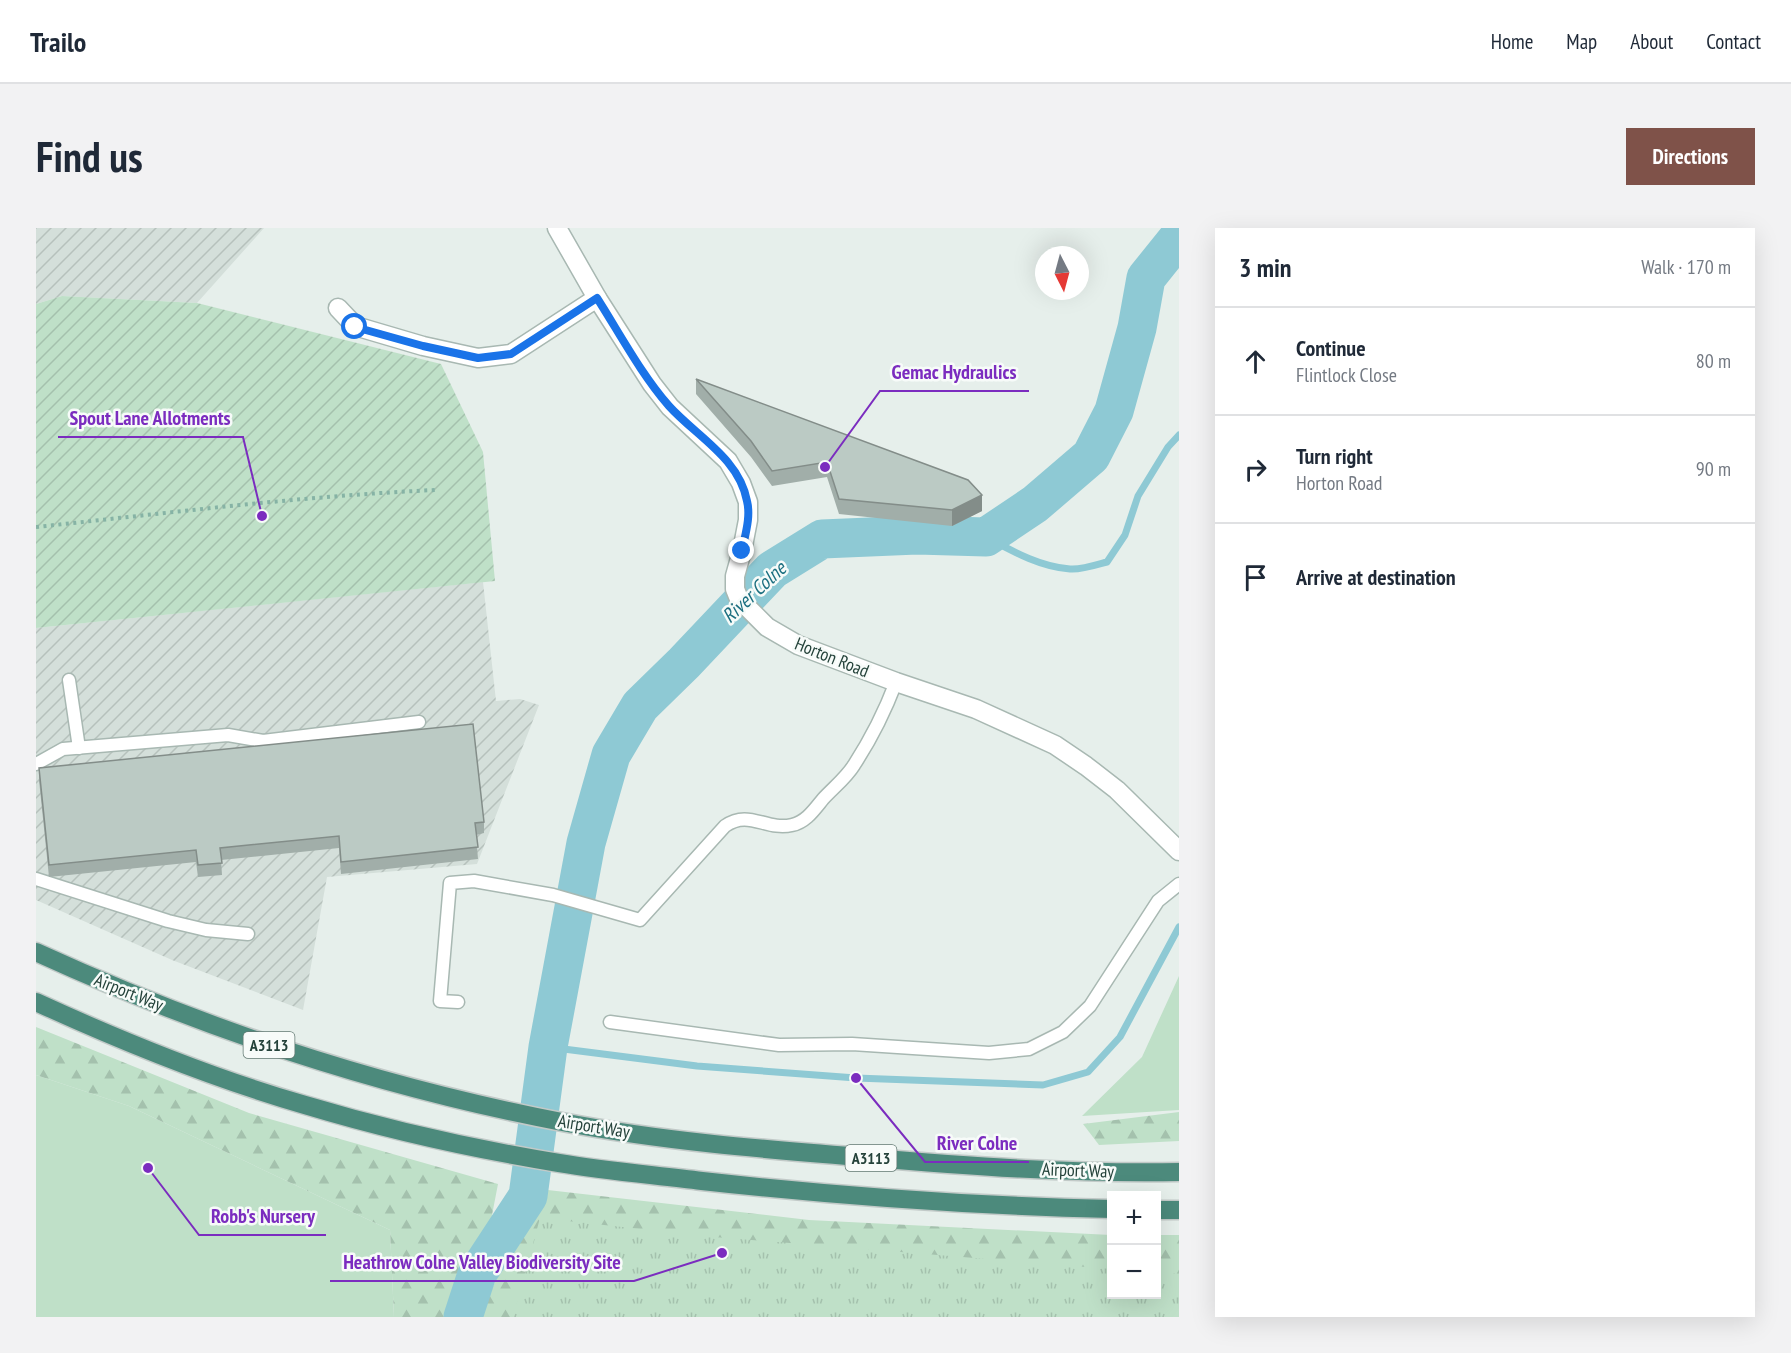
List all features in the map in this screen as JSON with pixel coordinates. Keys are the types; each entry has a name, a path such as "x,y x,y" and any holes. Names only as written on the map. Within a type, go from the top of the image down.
{"highway":[{"name":"Airport Way","path":"36,952 103,983 278,1048 370,1078 510,1112 566,1123 710,1144 902,1161 1078,1171 1179,1172"},
{"name":"Airport Way","path":"36,1002 90,1027 147,1049 303,1105 381,1126 500,1152 560,1163 748,1186 878,1198 1023,1207 1107,1209"},
{"path":"1161,1210 1179,1210"}],"street":[{"name":"Horton Road","path":"556,228 652,384 670,407 728,461 741,483 748,501 748,520 735,576 735,589 739,599 768,627 798,645 976,709 1055,745 1117,790 1179,851"},
{"path":"338,308 355,327 423,346 478,358 511,354 597,298"}],"lane":[{"path":"69,680 79,748"},
{"path":"458,1002 440,1001 450,883 474,881 552,895 605,908 640,920 725,826 735,820 748,819 773,826 790,826 804,821 853,767 885,711 897,682"},
{"path":"36,764 63,749 228,735 263,741 419,722"},
{"path":"36,879 168,921 206,930 248,934"},
{"path":"610,1022 779,1045 852,1044 989,1053 1029,1049 1063,1032 1090,1006 1158,901 1179,884"}],"path":[{"path":"36,527 298,499 435,490"}],"shaded area":[{"path":"36,228 264,228 197,303 62,296 36,304"},
{"path":"483,582 496,701 520,699 539,705 477,864 327,877 303,1010 172,960 36,900 36,628"}],"green space":[{"path":"62,296 197,303 441,364 483,452 495,581 36,628 36,304"},
{"path":"1179,976 1179,1110 1082,1116 1142,1057"},
{"path":"36,1027 249,1113 498,1184 487,1241 449,1317 394,1317 390,1230 129,1106 36,1075"},
{"path":"36,1075 129,1106 390,1230 394,1317 36,1317"},
{"path":"1179,1112 1179,1141 1099,1145 1083,1124"},
{"path":"539,1189 809,1220 1107,1235 1107,1299 1161,1299 1161,1235 1179,1235 1179,1317 480,1317"},
{"path":"540,1218 714,1237 1107,1269 1107,1299 1161,1299 1161,1272 1179,1274 1179,1317 513,1317"}],"building":[{"path":"696,379 968,480 982,495 952,510 839,499 827,462 772,471 751,441"},
{"path":"473,724 484,822 475,823 478,847 341,862 339,836 220,848 222,863 198,865 196,850 49,865 39,768"}],"waterway":[{"name":"River Colne","path":"463,1317 477,1274 528,1196 548,1047 586,843 611,755 640,706 772,570 822,539 917,535 986,537 1035,504 1091,456 1114,411 1137,328 1146,278 1179,237"},
{"path":"986,537 1026,558 1059,568 1079,569 1107,562 1125,535 1138,496 1168,447 1179,435"},
{"name":"River Colne","path":"548,1047 697,1066 856,1078 1043,1085 1088,1072 1120,1037 1179,927"}],"place":[{"name":"Gemac Hydraulics","path":"825,467"},
{"name":"Spout Lane Allotments","path":"262,516"},
{"name":"River Colne","path":"856,1078"},
{"name":"Robb's Nursery","path":"148,1168"},
{"name":"Heathrow Colne Valley Biodiversity Site","path":"722,1253"}],"route":[{"path":"355,327 423,346 478,358 511,354 597,298 652,384 670,407 728,461 741,483 748,501 748,520 742,551"}]}
